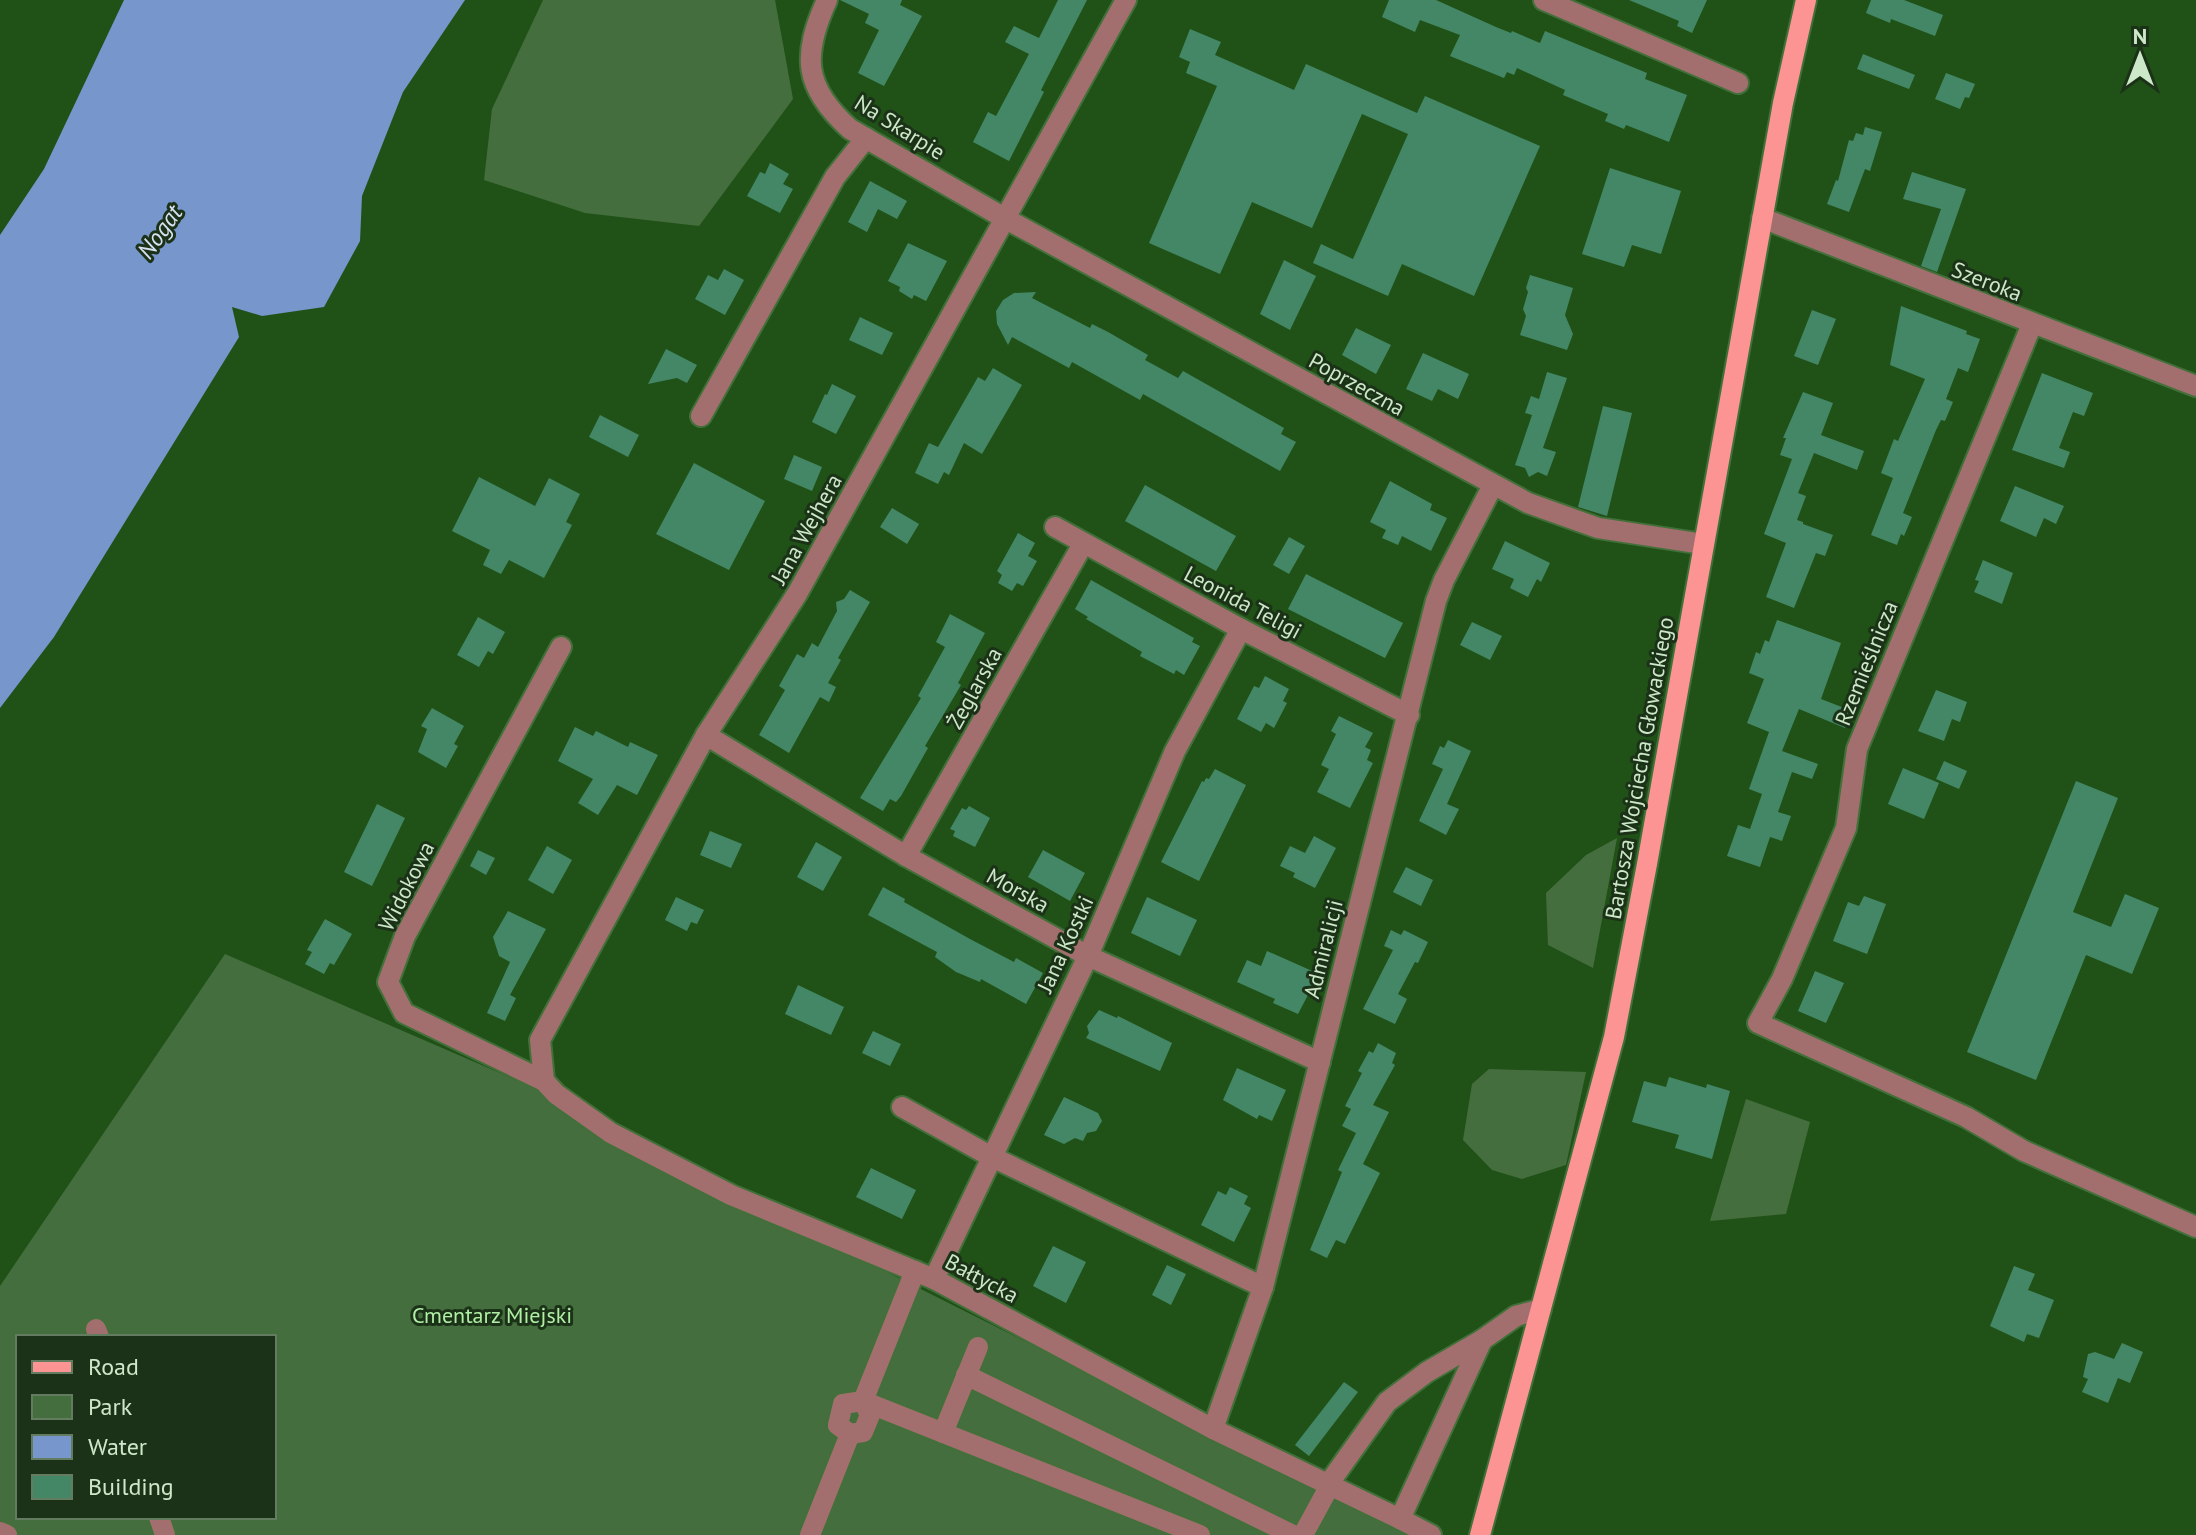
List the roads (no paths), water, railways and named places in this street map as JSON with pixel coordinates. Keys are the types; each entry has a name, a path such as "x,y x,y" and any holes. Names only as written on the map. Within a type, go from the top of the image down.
{"main road":[{"name":"Bartosza Wojciecha Głowackiego","path":"1480,1535 1614,1037 1783,103 1806,0"}],"street":[{"name":"Na Skarpie","path":"827,0 812,32 810,56 820,96 830,111 850,129 1006,219"},
{"name":"Jana Wejhera","path":"544,1081 540,1040 706,735 797,594 1126,0"},
{"path":"1544,0 1738,83"},
{"path":"701,416 835,177 866,138"},
{"name":"Szeroka","path":"1762,218 2196,386"},
{"name":"Poprzeczna","path":"1006,219 1542,509 1583,524 1703,544"},
{"name":"Rzemieślnicza","path":"2032,324 1857,749 1846,828 1782,979 1758,1023 1966,1117 2024,1151 2196,1227"},
{"name":"Admiralicji","path":"1213,1429 1263,1287 1436,601 1493,485"},
{"name":"Leonida Teligi","path":"1055,527 1241,629 1409,715"},
{"name":"Żeglarska","path":"906,856 1083,544"},
{"name":"Jana Kostki","path":"810,1535 850,1434 863,1432 870,1415 863,1401 924,1275 990,1156 1088,956 1175,751 1241,629"},
{"name":"Widokowa","path":"544,1081 404,1013 388,982 405,936 561,647"},
{"name":"Morska","path":"706,735 906,856 1088,956 1320,1062"},
{"name":"Bałtycka","path":"544,1081 556,1094 611,1133 731,1195 924,1275 1213,1429 1431,1535"},
{"path":"902,1107 990,1156 1263,1287"},
{"path":"1303,1535 1328,1486 1387,1402 1427,1372 1516,1316 1541,1309"},
{"path":"1400,1519 1482,1340"},
{"path":"943,1433 978,1347"},
{"path":"966,1375 1293,1535"},
{"path":"863,1401 1200,1535"},
{"path":"0,1532 7,1535"}],"water":[{"name":"Nogat","path":"124,0 465,0 403,92 362,196 360,241 324,307 262,316 232,307 239,337 54,637 0,708 0,235 44,169"}],"park label":[{"name":"Cmentarz Miejski","path":"492,1315"}]}
